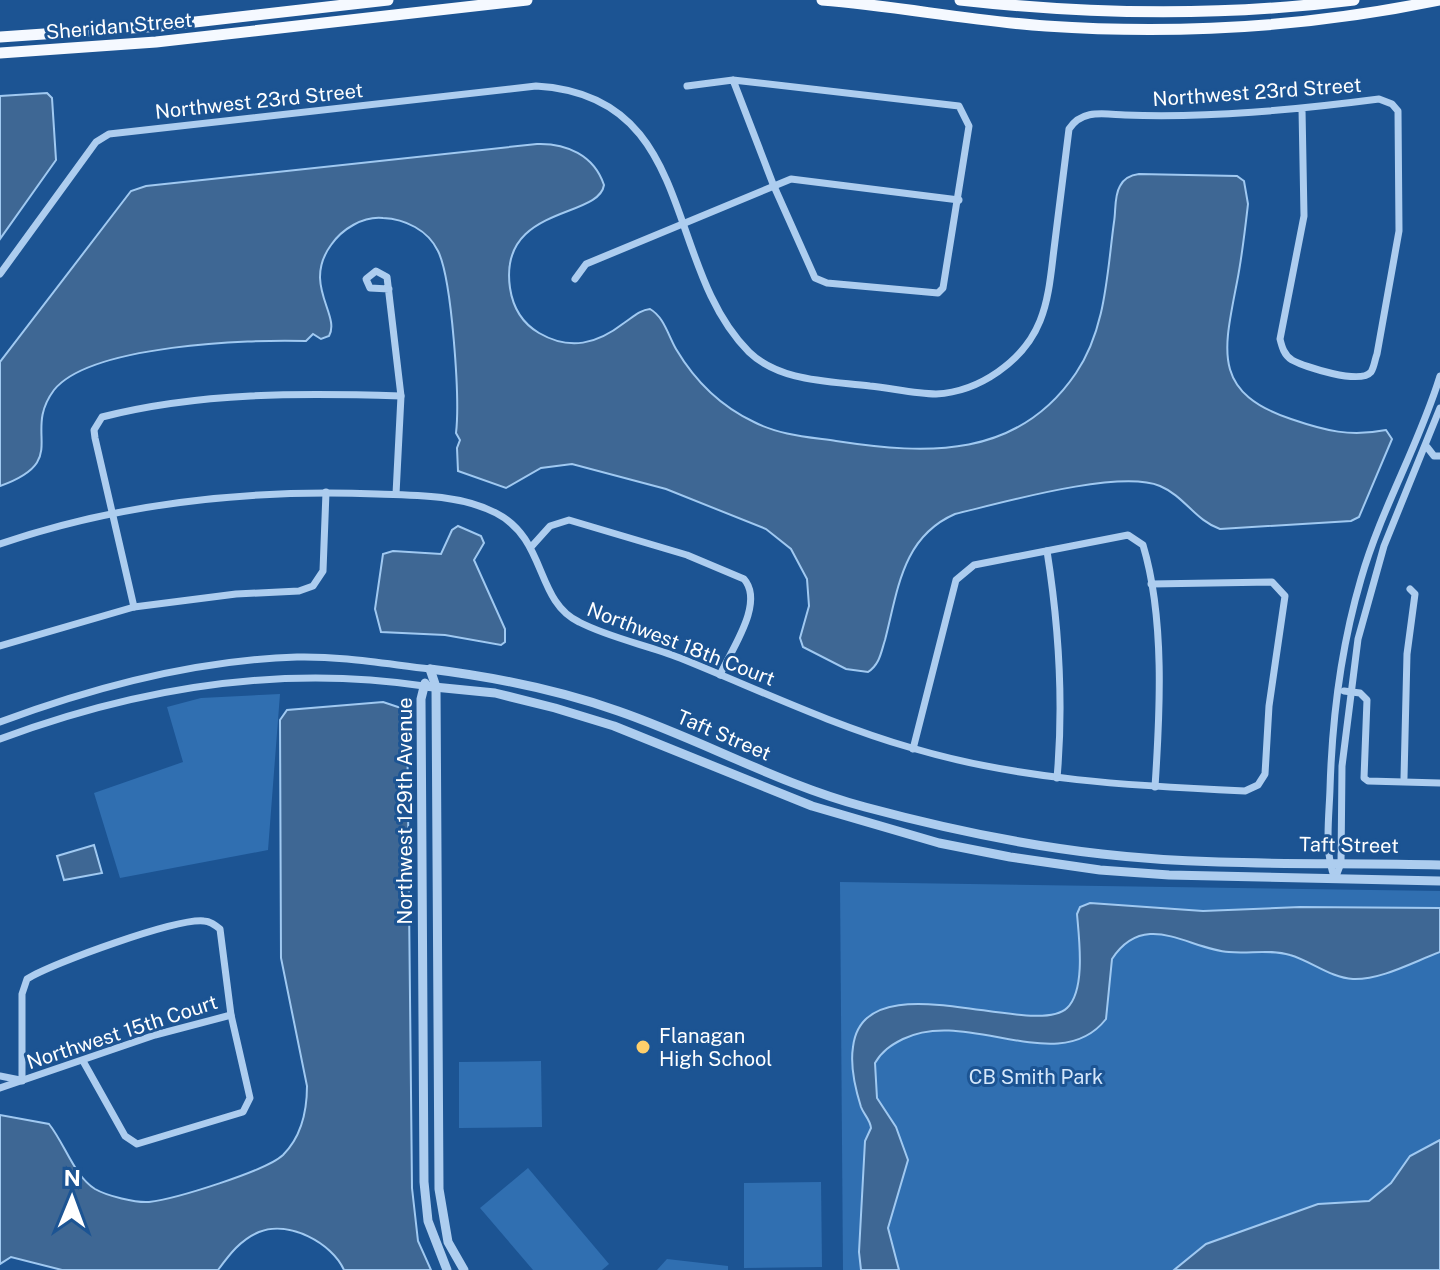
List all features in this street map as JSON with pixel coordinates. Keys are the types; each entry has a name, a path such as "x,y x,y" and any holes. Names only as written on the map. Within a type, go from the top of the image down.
{"main road":[{"name":"Sheridan Street","path":"0,37 160,26 388,0"},
{"name":"Sheridan Street","path":"0,53 156,42 527,0"},
{"path":"822,0 1043,26 1128,31 1264,27 1358,17 1440,0"},
{"path":"960,0 1045,10 1133,14 1268,11 1354,0"}],"street":[{"path":"687,86 733,80 951,103 965,111 969,126 959,200 943,288 938,293 827,283 815,278 773,184 733,80"},
{"name":"Northwest 23rd Street","path":"0,274 96,142 109,134 536,86 566,87 590,95 623,116 649,143 717,306 752,355 793,377 935,394 969,388 1008,364 1026,345 1040,321 1048,293 1069,129 1076,118 1092,114 1187,117 1302,109 1379,99 1392,104 1398,111 1399,231 1377,354 1371,372 1363,377 1352,378 1291,359 1283,350 1280,339 1304,216 1302,109"},
{"path":"575,279 586,264 791,179 959,200"},
{"path":"389,289 401,396 396,494"},
{"path":"1335,879 1328,863 1331,765 1338,690 1361,580 1416,445 1440,376"},
{"path":"134,607 94,430 102,417 207,399 299,393 401,396"},
{"path":"1335,879 1341,863 1342,766 1349,691 1374,576 1440,408"},
{"path":"1427,447 1440,447"},
{"path":"1427,447 1434,456 1440,456"},
{"path":"0,646 134,607 236,594 299,591 319,580 323,571 326,492"},
{"name":"Northwest 18th Court","path":"0,544 112,513 203,497 326,492 396,494 474,504 498,514 532,546 553,600 577,622 812,713 913,749 1057,778 1245,791 1258,785 1265,774 1269,706 1285,596 1279,586 1263,581 1151,584"},
{"path":"532,546 550,526 569,520 687,555 744,579 751,587 752,605 720,675"},
{"path":"913,749 956,580 964,571 974,565 1116,536 1136,538 1143,545 1151,584 1160,677 1155,787"},
{"path":"1047,551 1059,631 1062,716 1057,778"},
{"path":"1404,778 1407,654 1415,594 1410,589"},
{"path":"297,657 297,678"},
{"name":"Taft Street","path":"0,722 147,679 230,662 297,657 430,669 560,692 670,731 735,760 848,801 1013,842 1171,860 1440,865"},
{"name":"Northwest 129th Avenue","path":"430,669 421,699 428,1221 447,1270"},
{"name":"Northwest 129th Avenue","path":"430,669 436,687 441,1219 448,1242 464,1270"},
{"path":"147,679 150,693"},
{"name":"Taft Street","path":"0,739 150,693 237,680 381,679 495,693 555,708 664,745 786,798 939,843 1100,870 1440,881"},
{"path":"1338,690 1360,693 1367,700 1364,778 1368,781 1440,783"},
{"path":"33,710 38,725"},
{"path":"664,745 670,731"},
{"path":"22,1081 22,994 27,979 112,944 187,922 214,923 223,938 231,1015 248,1086 248,1105 236,1116 137,1144 125,1136 83,1061"},
{"name":"Northwest 15th Court","path":"0,1088 155,1035 231,1015"},
{"path":"424,1054 439,1044"},
{"name":"Northwest 15th Court","path":"0,1076 22,1081"}],"green space":[{"path":"280,694 268,850 120,878 94,793 183,762 167,707 201,698"},
{"name":"CB Smith Park","path":"840,882 1440,891 1440,1270 843,1270"},
{"path":"541,1061 542,1127 459,1128 459,1062"},
{"path":"528,1168 609,1264 602,1270 533,1270 480,1208"},
{"path":"821,1182 822,1267 744,1268 744,1183"},
{"path":"667,1259 728,1266 728,1270 657,1270"}],"shaded area":[{"path":"47,93 52,98 56,160 0,239 0,96"},
{"path":"537,144 558,146 578,153 593,166 604,185 598,196 533,228 519,242 510,261 510,288 513,302 528,325 550,339 583,343 604,336 640,312 650,309 662,321 691,372 719,400 742,416 794,435 904,448 969,444 999,436 1027,422 1053,401 1076,373 1094,338 1107,281 1117,194 1126,179 1139,174 1237,176 1244,181 1248,204 1227,348 1235,382 1247,396 1265,408 1291,419 1338,432 1386,430 1392,439 1359,517 1351,521 1220,529 1204,520 1168,490 1141,482 1089,484 955,514 937,524 913,551 899,584 880,658 868,672 846,669 803,647 800,638 809,606 807,579 791,549 766,529 666,489 572,464 541,468 506,488 458,471 457,448 460,440 456,433 454,340 443,265 434,244 415,227 391,219 375,218 347,229 331,245 323,260 321,286 330,319 329,336 321,339 313,334 306,341 248,341 172,348 101,363 73,375 54,390 45,406 40,456 34,466 22,476 0,486 0,362 131,191 146,186"},
{"path":"458,526 481,536 484,543 474,560 505,629 505,642 501,645 445,635 381,632 375,609 383,554 393,551 441,554 452,530"},
{"path":"383,702 407,710 412,1188 418,1241 431,1270 344,1270 320,1243 283,1229 253,1235 236,1248 218,1270 62,1270 11,1257 0,1264 0,1115 49,1124 75,1168 88,1183 107,1194 137,1201 162,1200 219,1183 259,1169 289,1148 302,1123 307,1086 281,958 280,720 287,710"},
{"path":"94,845 102,873 64,880 57,856"},
{"path":"1090,903 1203,911 1300,907 1440,908 1440,952 1386,974 1353,979 1337,976 1283,953 1229,952 1168,936 1138,936 1125,944 1112,959 1106,1019 1086,1036 1063,1043 1038,1043 955,1031 928,1031 899,1041 875,1063 877,1098 896,1127 908,1160 888,1228 899,1270 861,1270 859,1252 865,1141 871,1128 859,1100 852,1062 853,1047 864,1021 886,1008 916,1004 1021,1015 1049,1015 1067,1008 1073,1000 1079,977 1077,914 1080,907"},
{"path":"1440,1140 1440,1270 1174,1270 1206,1244 1318,1204 1369,1201 1391,1183 1410,1156"}],"place":[{"name":"Flanagan High School","path":"643,1047"}]}
